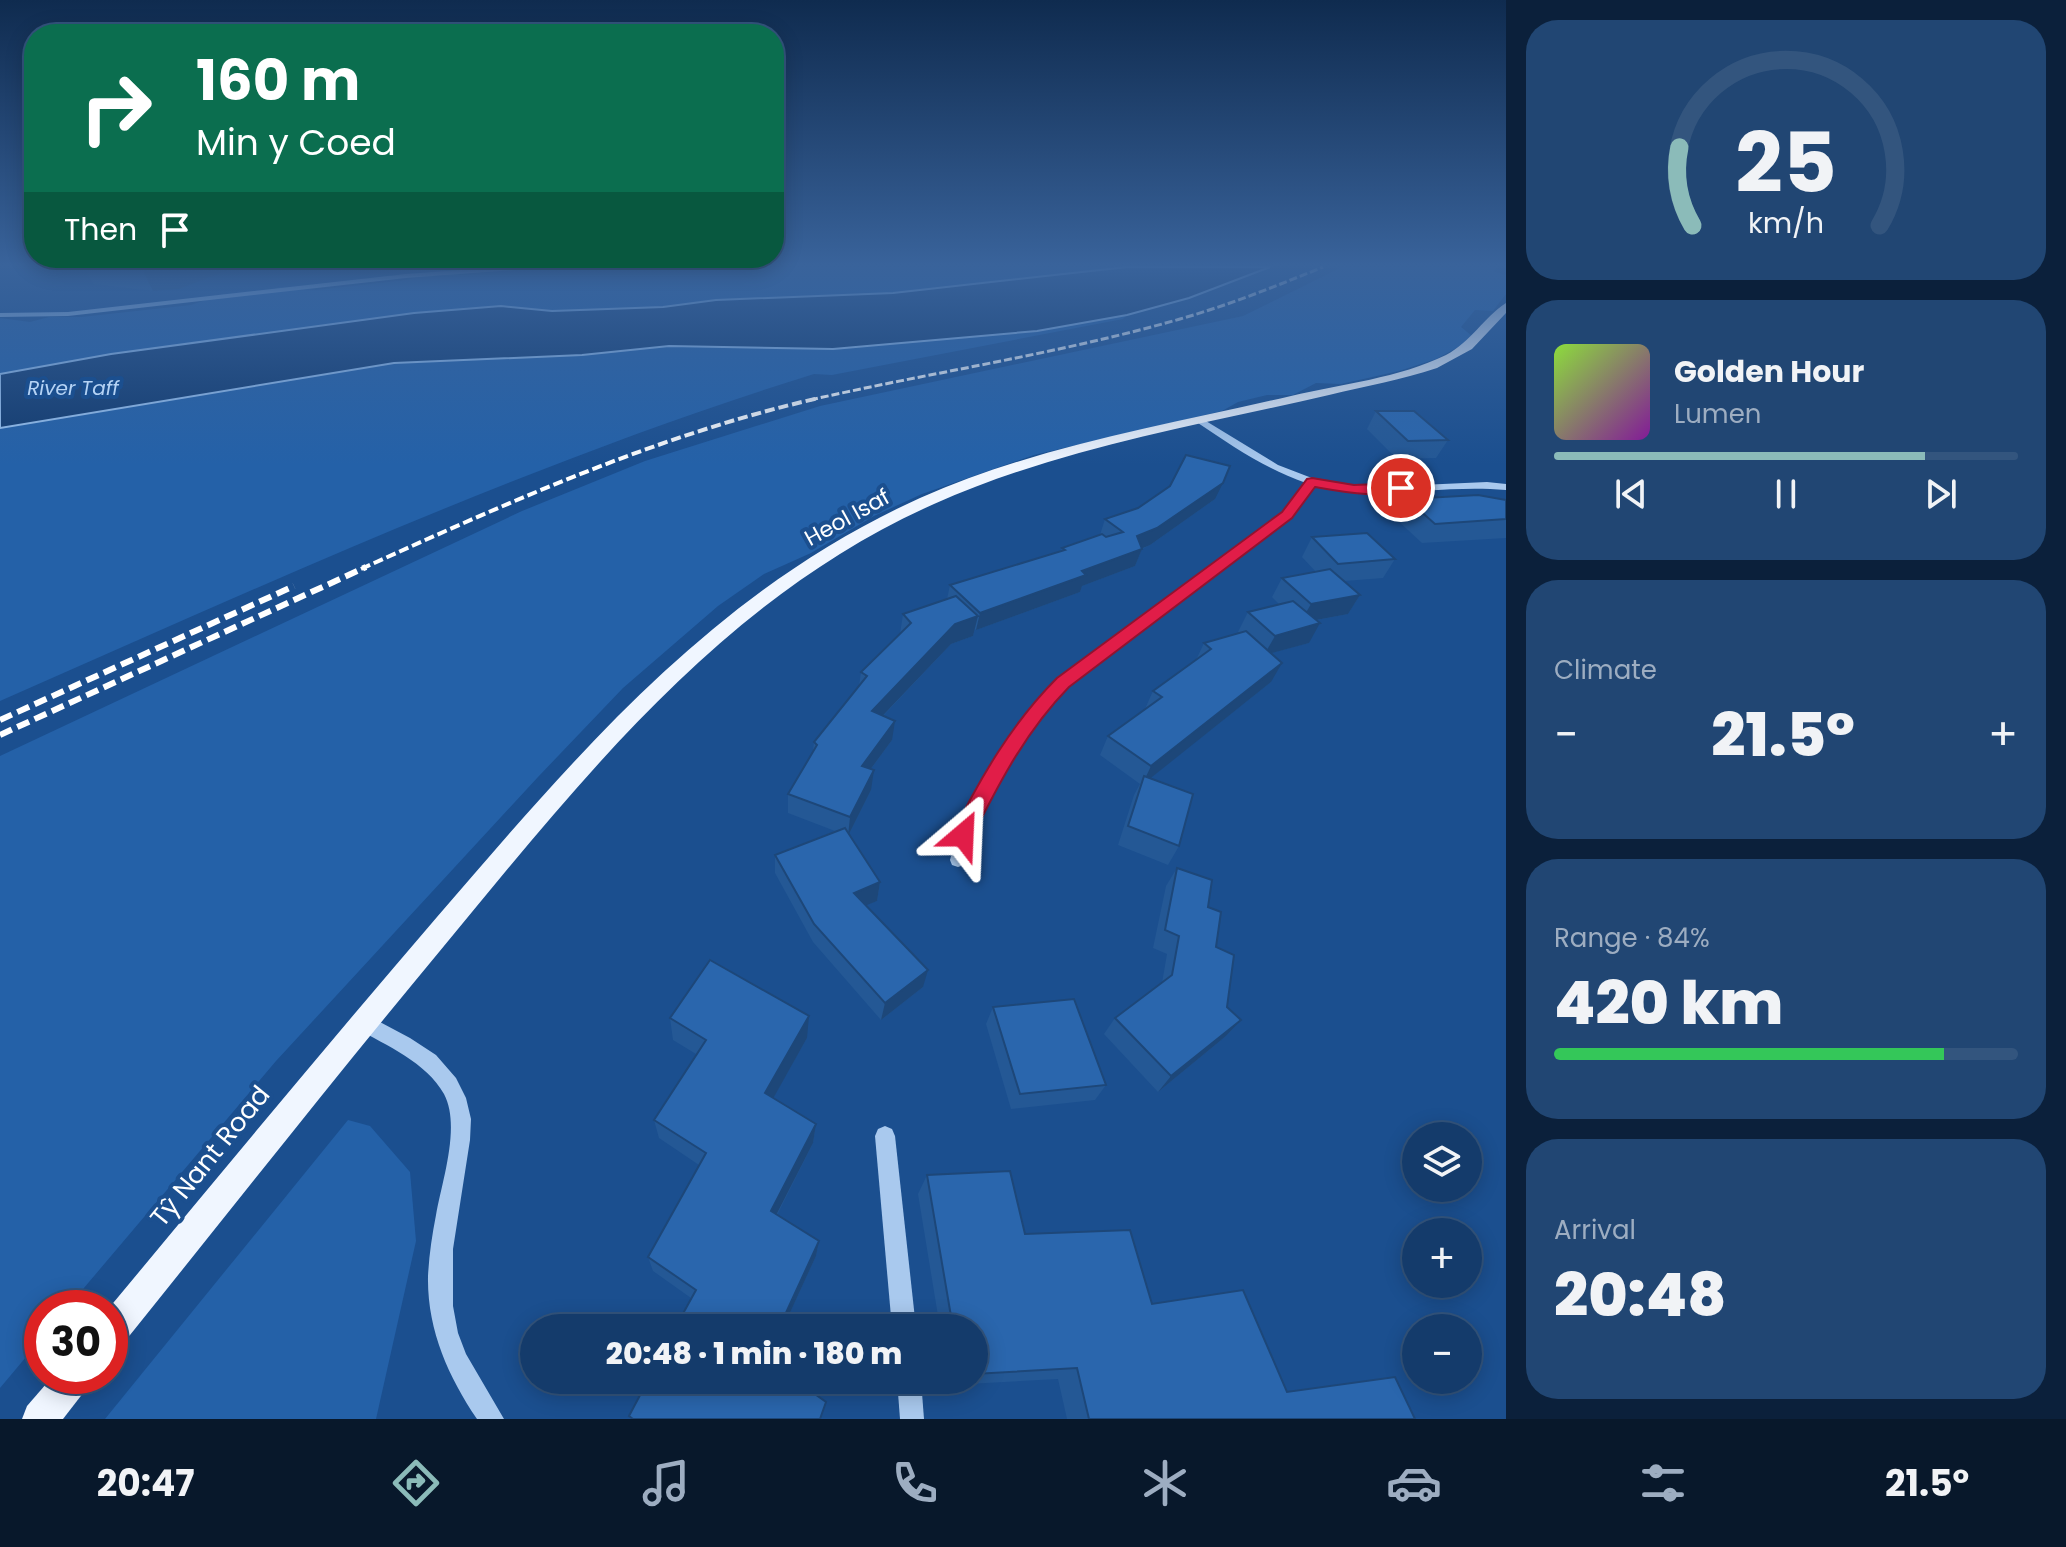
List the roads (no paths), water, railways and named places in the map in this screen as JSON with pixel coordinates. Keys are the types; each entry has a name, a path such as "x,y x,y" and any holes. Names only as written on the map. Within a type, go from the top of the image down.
{"main road":[{"name":"Heol Isaf","path":"363,1022 613,729 672,673 778,586 849,541 960,487 1047,457 1386,378 1447,359 1469,346 1481,333"},
{"name":"Tŷ Nant Road","path":"128,1311 363,1022"},
{"path":"40,1419 60,1394"}],"street":[{"path":"1201,421 1272,467 1312,482 1354,490 1457,483 1506,487"},
{"path":"958,860 963,835 992,775 1047,699 1063,682 1287,515 1312,482"},
{"path":"363,1022 420,1055 455,1097 461,1133 439,1253 438,1288 444,1328 460,1371 492,1419"},
{"path":"885,1136 903,1314"},
{"path":"910,1394 912,1419"}],"water":[{"name":"River Taff","path":"265,333 1012,333 833,349 669,346 582,355 394,363 0,428 0,374 111,354"}],"railway":[{"path":"818,398 1125,333"},
{"path":"361,569 529,495 643,450 701,430 818,398"},
{"path":"810,400 818,398"},
{"path":"0,735 366,567"},
{"path":"0,720 294,586"}]}
